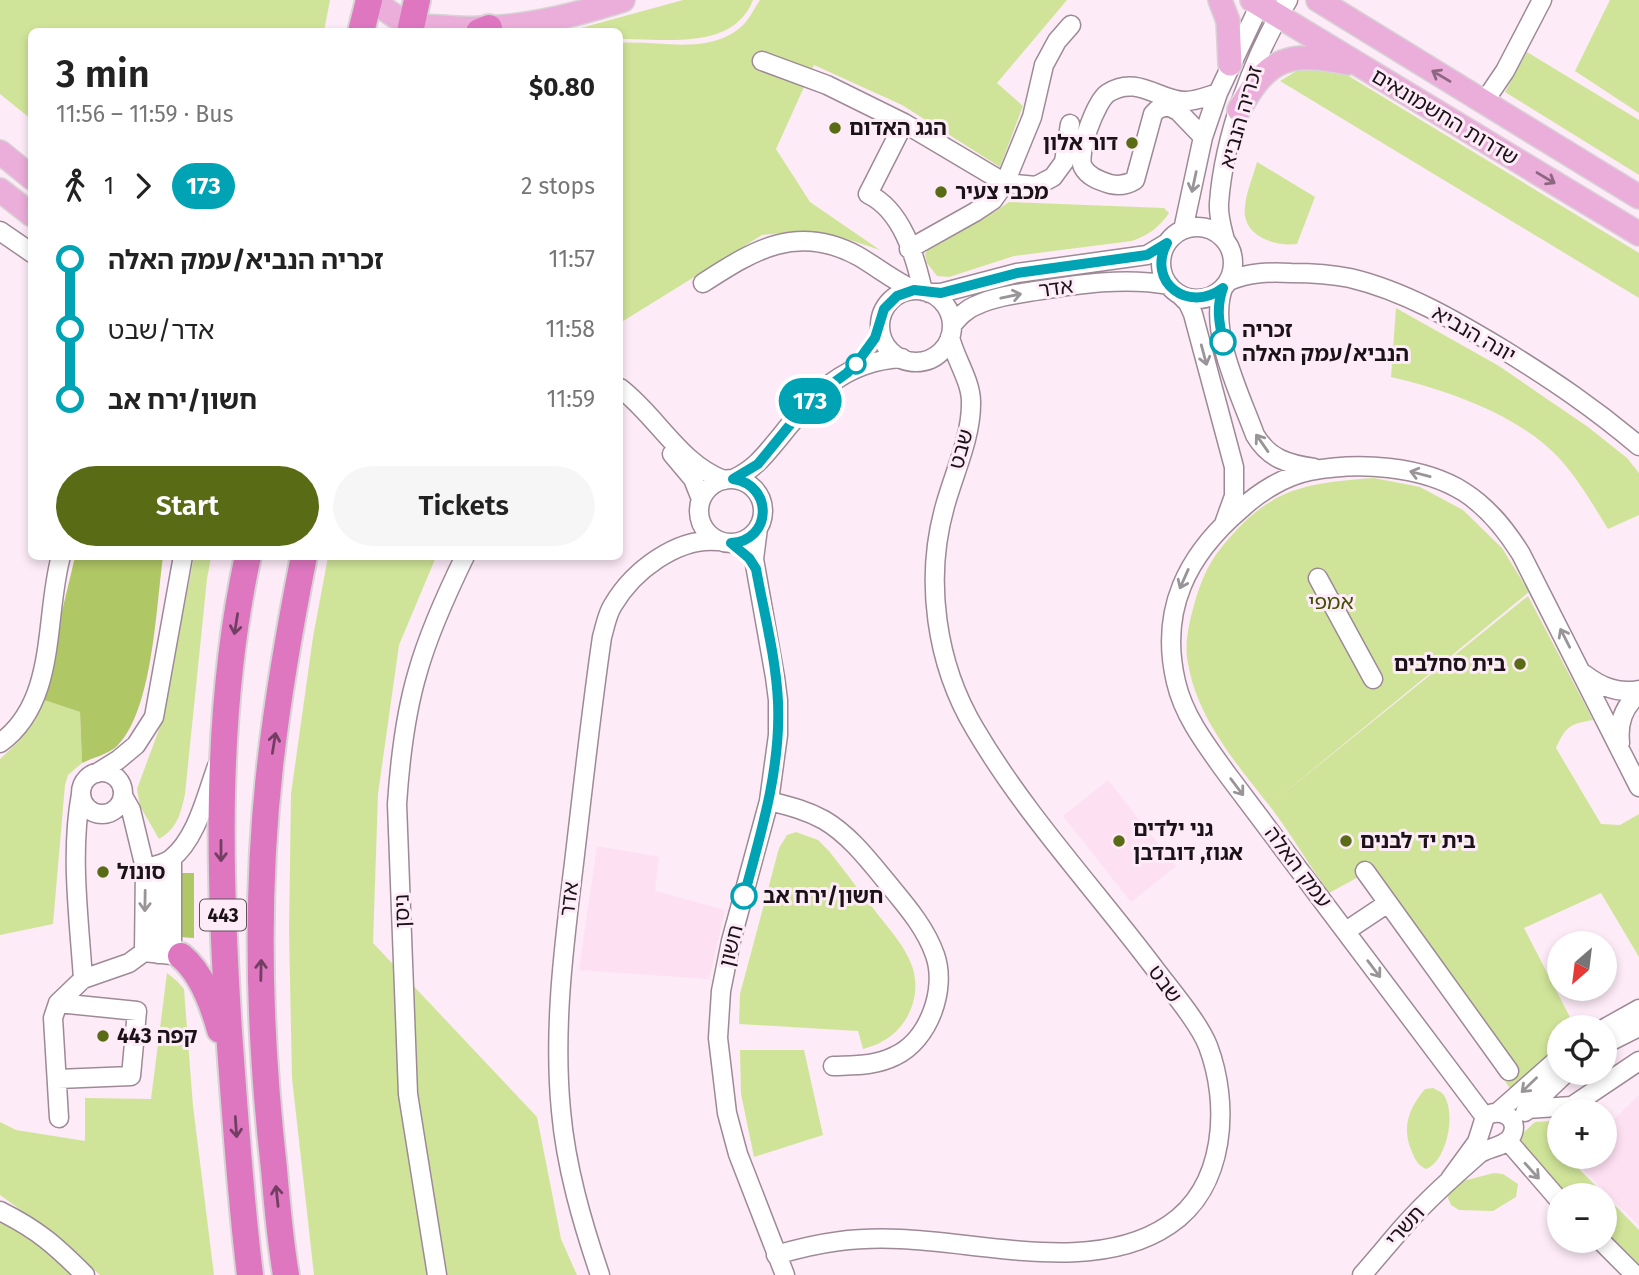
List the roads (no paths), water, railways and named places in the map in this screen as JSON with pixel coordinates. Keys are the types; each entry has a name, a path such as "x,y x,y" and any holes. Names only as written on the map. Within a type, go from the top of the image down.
{"highway":[{"path":"362,28 371,0"},
{"name":"443","path":"247,560 234,639 225,743 222,882 241,1196 250,1275"},
{"name":"443","path":"286,1275 268,1118 261,993 263,867 270,766 303,560"},
{"path":"164,954 189,963 213,1007 233,1078"}],"main road":[{"path":"371,0 413,19 471,28"},
{"path":"496,28 571,16 622,0"},
{"path":"1220,0 1228,21 1230,64"},
{"name":"שדרות החשמונאים","path":"1318,0 1639,197"},
{"path":"1338,0 1358,25"},
{"name":"שדרות החשמונאים","path":"1268,4 1360,65 1639,234"},
{"path":"1239,110 1264,72 1290,60 1306,57 1360,65"},
{"path":"0,152 28,175"},
{"path":"0,190 28,212"}],"street":[{"path":"1484,102 1505,71 1542,0"},
{"name":"זכריה הנביא","path":"1183,230 1203,137 1217,93 1230,64 1268,4"},
{"name":"זכריה הנביא","path":"1228,245 1220,221 1219,204 1239,110 1268,4"},
{"path":"909,249 993,200 1005,183 1032,117 1044,65 1057,41 1071,25"},
{"path":"762,61 827,85 904,123 1005,183 1036,186 1053,177 1063,162 1070,124"},
{"path":"1203,137 1178,111 1168,106 1158,108 1153,114 1135,180 1128,185 1115,185 1091,177 1083,167 1081,153 1099,101 1109,92 1138,87 1185,102 1217,93"},
{"path":"904,123 868,194 888,207 909,249 922,291"},
{"path":"1223,524 1234,496 1234,467 1193,314 1188,303 1174,290 1161,264 1167,243 1183,230 1192,227 1210,229 1228,245 1233,266 1218,301 1218,316 1223,342 1255,435 1262,447 1281,461 1321,470"},
{"path":"0,232 28,251"},
{"path":"703,283 748,254 783,243 821,244 840,248 942,302 950,317 951,331 941,351 920,361"},
{"name":"אדר","path":"922,291 941,293 1017,273 1147,255 1167,243"},
{"name":"יונה הנביא","path":"1228,245 1250,264 1287,272"},
{"path":"864,260 880,286 884,342 894,354 902,358"},
{"name":"יונה הנביא","path":"1226,285 1244,274 1287,272 1350,278 1385,289 1427,306 1574,393 1639,446"},
{"name":"אדר","path":"951,331 968,309 1021,293 1100,283 1144,282 1174,290"},
{"path":"1174,290 1187,297 1206,298 1226,285"},
{"path":"847,373 868,349 882,318 897,296 922,291"},
{"name":"שבט","path":"776,1255 816,1243 850,1239 901,1239 1044,1251 1092,1251 1132,1243 1170,1224 1192,1202 1209,1176 1221,1128 1219,1082 1206,1042 1128,933 1034,816 1006,776 975,729 949,673 937,616 937,547 940,524 968,426 971,404 951,331"},
{"path":"699,505 707,489 747,473 766,455 811,399 847,373 869,362 902,358 948,367 963,378 968,386"},
{"path":"623,391 694,461 713,476 749,485 759,496"},
{"path":"623,405 686,470 698,490 702,526 749,558 756,569"},
{"path":"724,542 748,538 758,528 763,511 759,496 761,469 766,455"},
{"path":"1223,524 1264,491 1304,473 1355,466 1401,469 1447,482 1485,507 1521,554 1639,787"},
{"name":"אדר","path":"674,550 691,527 699,505"},
{"name":"עמק האלה","path":"1223,524 1196,556 1179,590 1172,633 1172,659 1184,706 1206,744 1488,1119"},
{"name":"חשון","path":"758,528 756,569 778,700 778,735 769,801 723,978 718,1038 727,1113 737,1154 785,1275"},
{"name":"אדר","path":"600,1275 566,1155 561,1109 559,1040 563,951 602,637 611,607 624,590 652,564 692,542 724,542"},
{"path":"0,743 11,735 26,714 42,676 60,560"},
{"path":"75,857 78,845 89,830 107,813 118,807 132,760 154,717 182,560"},
{"name":"ניסן","path":"437,1275 408,1094 397,804 399,771 418,669 463,560"},
{"path":"1318,578 1373,679"},
{"path":"1582,672 1597,684 1609,689 1639,692"},
{"path":"1620,747 1618,731 1621,719 1627,706 1639,692"},
{"path":"83,979 75,857 81,793 85,780 118,760 143,736"},
{"path":"159,864 187,839 199,817 225,743"},
{"path":"97,773 111,774 117,778 131,810 139,839"},
{"path":"81,793 83,801 92,811 121,819 159,864 164,954"},
{"path":"769,801 803,809 827,821 844,835 914,915 935,955 939,982 936,1002 926,1025 915,1040 898,1055 872,1065 833,1066"},
{"path":"159,864 164,954"},
{"path":"1366,872 1509,1071"},
{"path":"1346,931 1388,903"},
{"path":"59,1118 53,1018 58,1003 83,979 164,954"},
{"path":"58,1003 137,1011 131,1076 58,1079"},
{"path":"1617,1021 1639,1009"},
{"path":"1617,1038 1639,1027"},
{"path":"1527,1109 1572,1106 1639,1061"},
{"name":"תשרי","path":"1450,1179 1477,1142 1488,1119 1547,1068"},
{"name":"תשרי","path":"1370,1272 1405,1224 1450,1179 1485,1149 1506,1137 1527,1109 1553,1085"},
{"path":"1506,1137 1484,1138 1488,1119 1509,1117 1506,1137 1547,1186"},
{"path":"0,1210 31,1226 53,1243 85,1275"},
{"path":"1613,1253 1635,1275"}],"place":[{"name":"הגג האדום","path":"835,128"},
{"name":"דור אלון","path":"1132,143"},
{"name":"מכבי צעיר","path":"941,192"},
{"name":"זכריה הנביא/עמק האלה","path":"1223,342"},
{"name":"בית סחלבים","path":"1520,664"},
{"name":"גני ילדים אגוז, דובדבן","path":"1119,841"},
{"name":"בית יד לבנים","path":"1346,841"},
{"name":"סונול","path":"103,872"},
{"name":"חשון/ירח אב","path":"744,896"},
{"name":"קפה 443","path":"103,1036"}],"park label":[{"name":"אמפי","path":"1331,602"}]}
